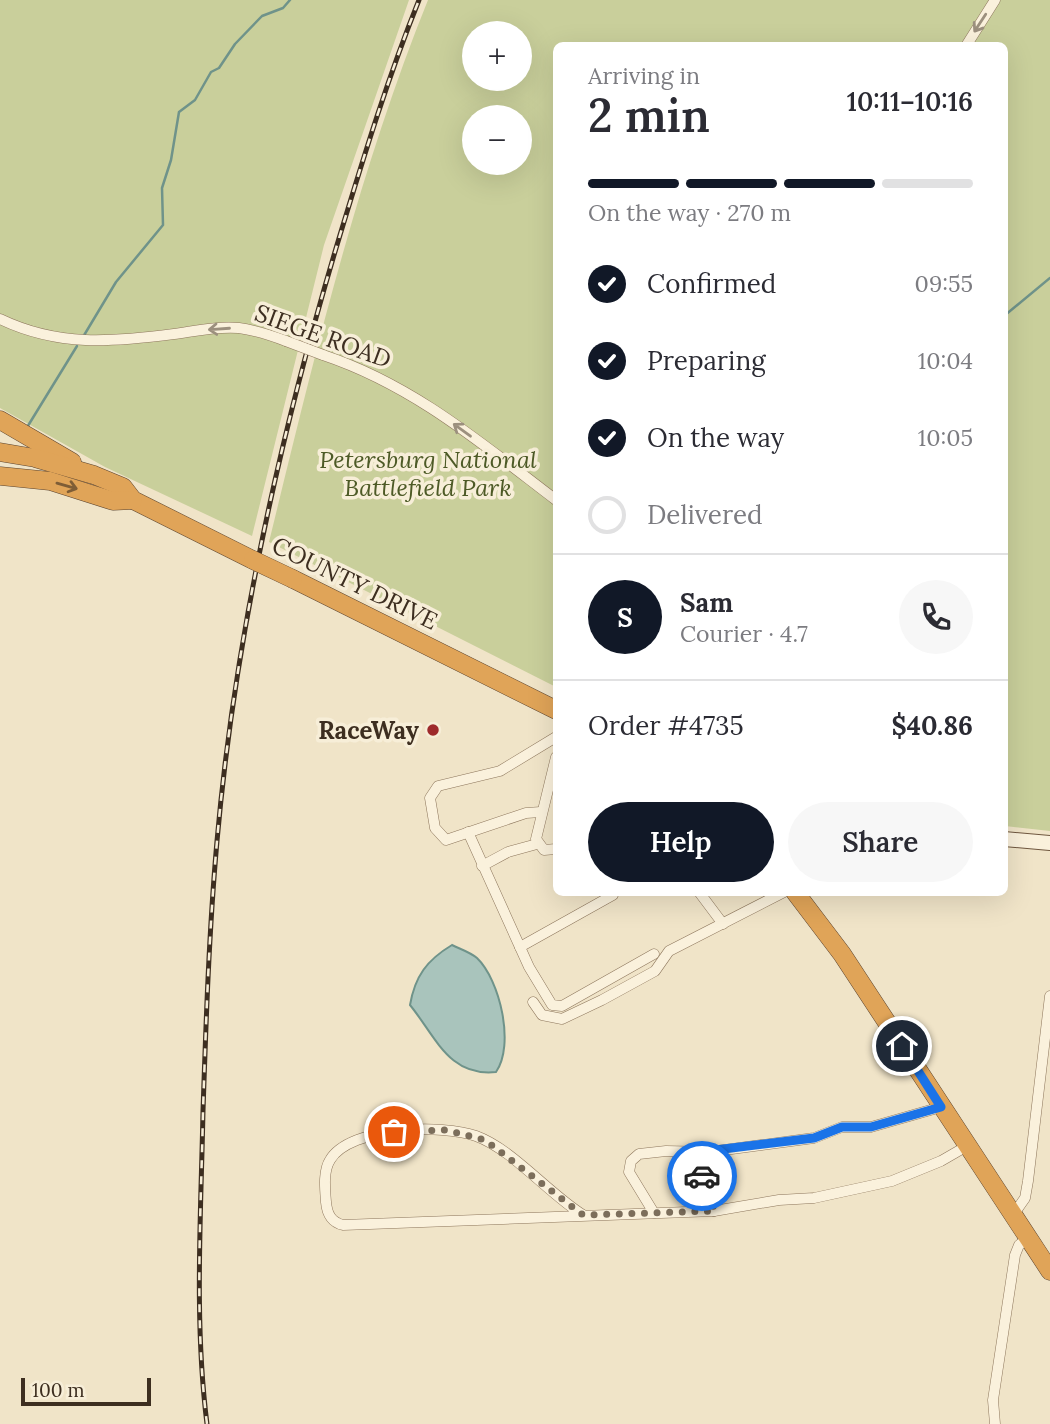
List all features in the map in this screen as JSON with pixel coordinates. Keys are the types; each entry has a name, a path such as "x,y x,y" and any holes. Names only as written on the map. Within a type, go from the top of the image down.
{"highway":[{"path":"0,420 86,472"},
{"name":"COUNTY DRIVE","path":"0,452 86,472 123,487 133,500 553,709"},
{"name":"COUNTY DRIVE","path":"0,476 50,481 113,501 133,500"},
{"path":"798,896 842,954 1050,1271"}],"street":[{"path":"968,42 995,0"},
{"name":"SIEGE ROAD","path":"0,319 35,333 81,341 116,342 220,328 255,330 369,371 406,390 553,498"},
{"path":"541,812 526,813 446,840 439,835 429,808 434,790 442,785 500,771 553,739"},
{"path":"537,844 541,812 553,768"},
{"path":"468,832 546,1000 557,1007 653,954"},
{"path":"1008,839 1050,843"},
{"path":"482,866 508,852 537,844"},
{"path":"537,844 544,850 553,849"},
{"path":"520,947 611,896"},
{"path":"702,896 723,924"},
{"path":"533,1002 542,1015 562,1020 655,971 669,951 776,896"},
{"path":"1013,1215 1025,1198 1028,1181 1050,996"},
{"path":"654,1213 629,1172 631,1161 639,1154 699,1152 814,1138 842,1127 871,1127 941,1107"},
{"path":"583,1215 546,1189 496,1146 460,1132 394,1132 366,1137 335,1153 327,1167 327,1210 332,1220 343,1225 715,1211 814,1198 892,1181 941,1161 967,1146"},
{"path":"699,1152 700,1171 715,1211"},
{"path":"995,1424 993,1400 1015,1255 1019,1245 1028,1238"}],"green space":[{"name":"Petersburg National Battlefield Park","path":"0,0 409,0 324,245 252,536 105,467 0,408"},
{"name":"Petersburg National Battlefield Park","path":"428,0 1050,0 1050,831 1008,826 1008,42 553,42 553,685 269,542 358,200"}],"water":[{"path":"452,945 477,958 492,981 498,997 504,1046 502,1060 496,1072 480,1072 455,1061 436,1042 410,1005 419,977 429,963"}],"waterway":[{"path":"83,337 116,282 163,225 162,188 171,160 179,112 195,100 211,72 219,68 235,44 262,16 283,8 290,0"},
{"path":"1008,313 1050,278"},
{"path":"26,429 77,346"}],"railway":[{"path":"207,1424 199,1307 205,1044 217,841 236,687 263,535 298,384 367,146 419,0"}],"way so far":[{"path":"394,1132 446,1130 474,1135 496,1146 546,1189 583,1215 715,1211 702,1176"}],"place":[{"name":"RaceWay","path":"433,730"}],"route":[{"path":"702,1176 699,1152 814,1138 837,1128 871,1127 941,1107 902,1046"}]}
